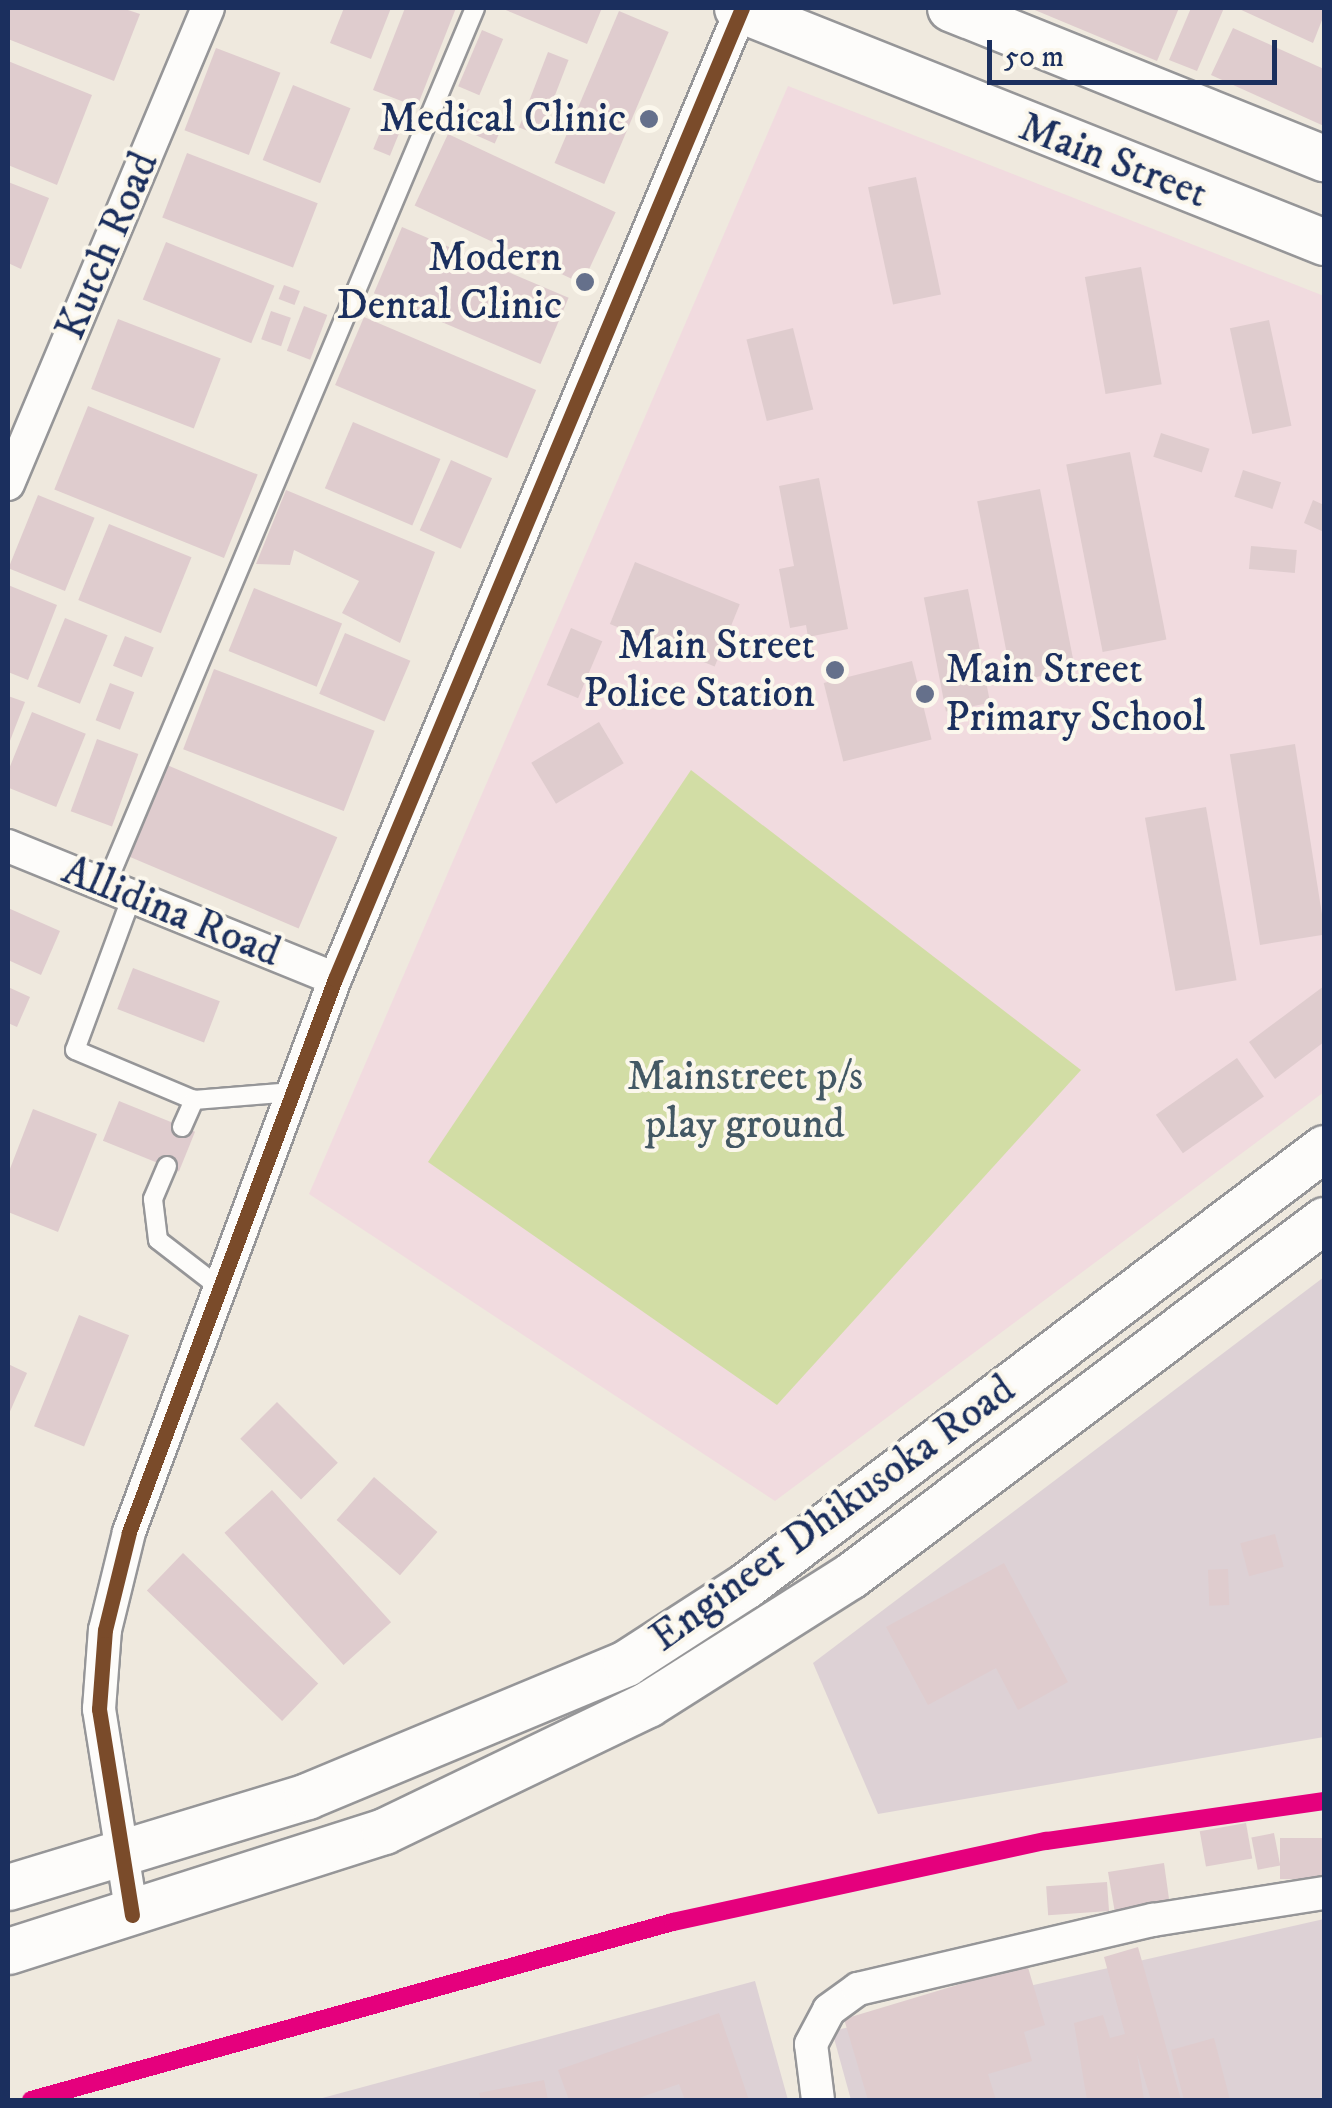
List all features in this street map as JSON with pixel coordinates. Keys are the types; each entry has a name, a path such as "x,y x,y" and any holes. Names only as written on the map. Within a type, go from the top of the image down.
{"street":[{"name":"Kutch Road","path":"8,484 208,8"},
{"name":"Main Street","path":"740,8 1324,242"},
{"path":"132,1914 116,1855 100,1709 106,1630 129,1532 335,979 740,8"},
{"name":"Main Street","path":"950,8 1324,158"},
{"name":"Allidina Road","path":"8,846 335,979"},
{"name":"Engineer Dhikusoka Road","path":"8,1886 116,1855 404,1760 626,1663 745,1586 1324,1148"},
{"name":"Engineer Dhikusoka Road","path":"8,1950 132,1914 384,1831 664,1694 850,1576 1324,1220"},
{"path":"818,2100 811,2044 830,2010 858,1989 1153,1920 1324,1893"}],"lane":[{"path":"293,1092 194,1100 75,1050 119,890 475,8"},
{"path":"182,1126 194,1100"},
{"path":"166,1166 154,1199 158,1240 220,1288"}],"shaded area":[{"name":"Main Street Primary School","path":"788,86 1324,296 1324,1092 775,1501 309,1194"},
{"path":"1324,1277 1324,1737 878,1814 813,1663"},
{"path":"1324,1919 1324,2100 851,2100 832,2031"},
{"path":"755,1981 788,2100 315,2100"}],"green space":[{"name":"Mainstreet p/s play ground","path":"691,770 1081,1070 777,1405 428,1162"}],"building":[{"path":"8,8 122,8 140,14 114,81 8,39"},
{"path":"344,8 391,8 371,59 330,43"},
{"path":"405,8 456,8 417,107 373,90"},
{"path":"501,8 602,8 587,44"},
{"path":"1030,8 1179,8 1157,61"},
{"path":"1191,8 1224,8 1197,71 1169,60"},
{"path":"1237,8 1324,8 1324,15 1313,43"},
{"path":"619,11 669,32 604,184 555,163"},
{"path":"1233,28 1324,69 1324,126 1211,75"},
{"path":"482,30 503,39 479,95 458,86"},
{"path":"216,48 280,73 249,155 184,130"},
{"path":"548,52 569,60 540,136 519,128"},
{"path":"8,61 92,95 57,185 8,165"},
{"path":"293,85 350,108 320,183 263,160"},
{"path":"453,102 503,124 495,144 444,121"},
{"path":"383,125 400,132 390,156 373,149"},
{"path":"448,134 616,212 582,284 415,206"},
{"path":"187,153 318,203 293,268 162,217"},
{"path":"916,177 941,294 893,305 868,187"},
{"path":"8,182 49,198 21,269 8,263"},
{"path":"402,227 569,298 540,364 374,293"},
{"path":"166,242 274,286 251,343 143,299"},
{"path":"1141,267 1162,384 1106,394 1085,277"},
{"path":"284,285 300,291 294,305 279,299"},
{"path":"304,306 327,315 310,360 287,351"},
{"path":"271,311 291,318 281,346 261,339"},
{"path":"364,317 536,390 507,458 335,385"},
{"path":"118,319 221,358 194,428 91,389"},
{"path":"1269,320 1291,426 1252,434 1230,328"},
{"path":"793,328 813,410 767,421 746,340"},
{"path":"88,406 258,475 224,558 54,489"},
{"path":"353,422 440,459 412,525 325,488"},
{"path":"1161,433 1210,449 1202,473 1153,457"},
{"path":"1130,452 1166,639 1103,652 1066,464"},
{"path":"451,460 492,478 461,549 420,530"},
{"path":"1243,470 1281,482 1272,509 1234,497"},
{"path":"819,478 848,629 808,637 806,625 790,628 779,569 794,566 779,486"},
{"path":"1040,489 1075,670 1012,682 977,501"},
{"path":"286,490 435,552 400,643 342,613 359,581 294,550 290,565 256,564"},
{"path":"38,495 95,518 65,591 8,568"},
{"path":"1313,500 1324,505 1324,532 1304,523"},
{"path":"109,524 192,557 161,633 78,600"},
{"path":"1251,546 1297,550 1295,573 1249,569"},
{"path":"635,562 740,604 715,666 610,624"},
{"path":"8,585 57,605 28,680 8,672"},
{"path":"254,588 342,624 317,687 229,651"},
{"path":"968,589 990,703 946,711 924,598"},
{"path":"65,618 108,635 80,704 37,687"},
{"path":"571,628 602,641 578,698 547,685"},
{"path":"345,633 410,661 385,721 319,694"},
{"path":"125,636 154,648 142,677 113,666"},
{"path":"912,661 932,740 843,762 824,683"},
{"path":"214,669 375,731 344,811 183,749"},
{"path":"110,683 134,692 120,730 96,720"},
{"path":"8,696 25,702 8,746"},
{"path":"32,712 86,734 56,807 8,788 8,771"},
{"path":"599,722 624,763 556,804 531,763"},
{"path":"97,739 138,754 112,826 71,811"},
{"path":"1295,744 1324,935 1260,945 1230,754"},
{"path":"167,765 337,837 299,928 128,856"},
{"path":"1206,807 1237,980 1176,991 1145,818"},
{"path":"8,908 60,931 41,975 8,960"},
{"path":"133,968 220,1001 204,1042 117,1009"},
{"path":"1324,986 1324,1042 1275,1079 1249,1042"},
{"path":"8,987 30,997 17,1027 8,1023"},
{"path":"1237,1058 1264,1097 1183,1153 1156,1115"},
{"path":"119,1101 195,1132 179,1172 103,1141"},
{"path":"33,1109 97,1134 58,1232 8,1212 8,1174"},
{"path":"79,1315 129,1335 84,1446 34,1426"},
{"path":"8,1364 27,1373 8,1416"},
{"path":"277,1402 338,1463 301,1500 240,1439"},
{"path":"374,1477 437,1532 400,1575 337,1520"},
{"path":"272,1490 391,1622 344,1665 224,1533"},
{"path":"1275,1534 1284,1567 1249,1576 1240,1543"},
{"path":"183,1553 318,1684 282,1721 147,1590"},
{"path":"1004,1563 1068,1682 1018,1710 996,1668 928,1705 886,1627"},
{"path":"1228,1569 1229,1605 1209,1606 1208,1570"},
{"path":"1246,1823 1252,1858 1206,1867 1200,1831"},
{"path":"1274,1833 1280,1865 1258,1870 1251,1837"},
{"path":"1280,1838 1324,1838 1324,1879 1280,1879"},
{"path":"1164,1863 1169,1899 1115,1913 1108,1872"},
{"path":"1107,1882 1109,1911 1048,1915 1046,1886"},
{"path":"1138,1947 1181,2100 1151,2100 1137,2054 1144,2100 1087,2100 1074,2023 1103,2015 1110,2038 1125,2034 1104,1957"},
{"path":"1027,1964 1045,2025 1024,2032 1032,2061 988,2074 996,2100 868,2100 844,2019"},
{"path":"719,2013 749,2100 685,2100 679,2084 633,2100 569,2100 558,2070"},
{"path":"1214,2038 1230,2100 1184,2100 1171,2050"},
{"path":"544,2080 548,2100 481,2100 479,2093"}],"transit line":[{"path":"132,1915 99,1709 105,1630 129,1532 335,979 742,8"},
{"path":"31,2100 673,1922 1046,1841 1324,1801"}],"place":[{"name":"Medical Clinic","path":"649,119"},
{"name":"Modern Dental Clinic","path":"585,282"},
{"name":"Main Street Police Station","path":"835,670"},
{"name":"Main Street Primary School","path":"925,694"}]}
